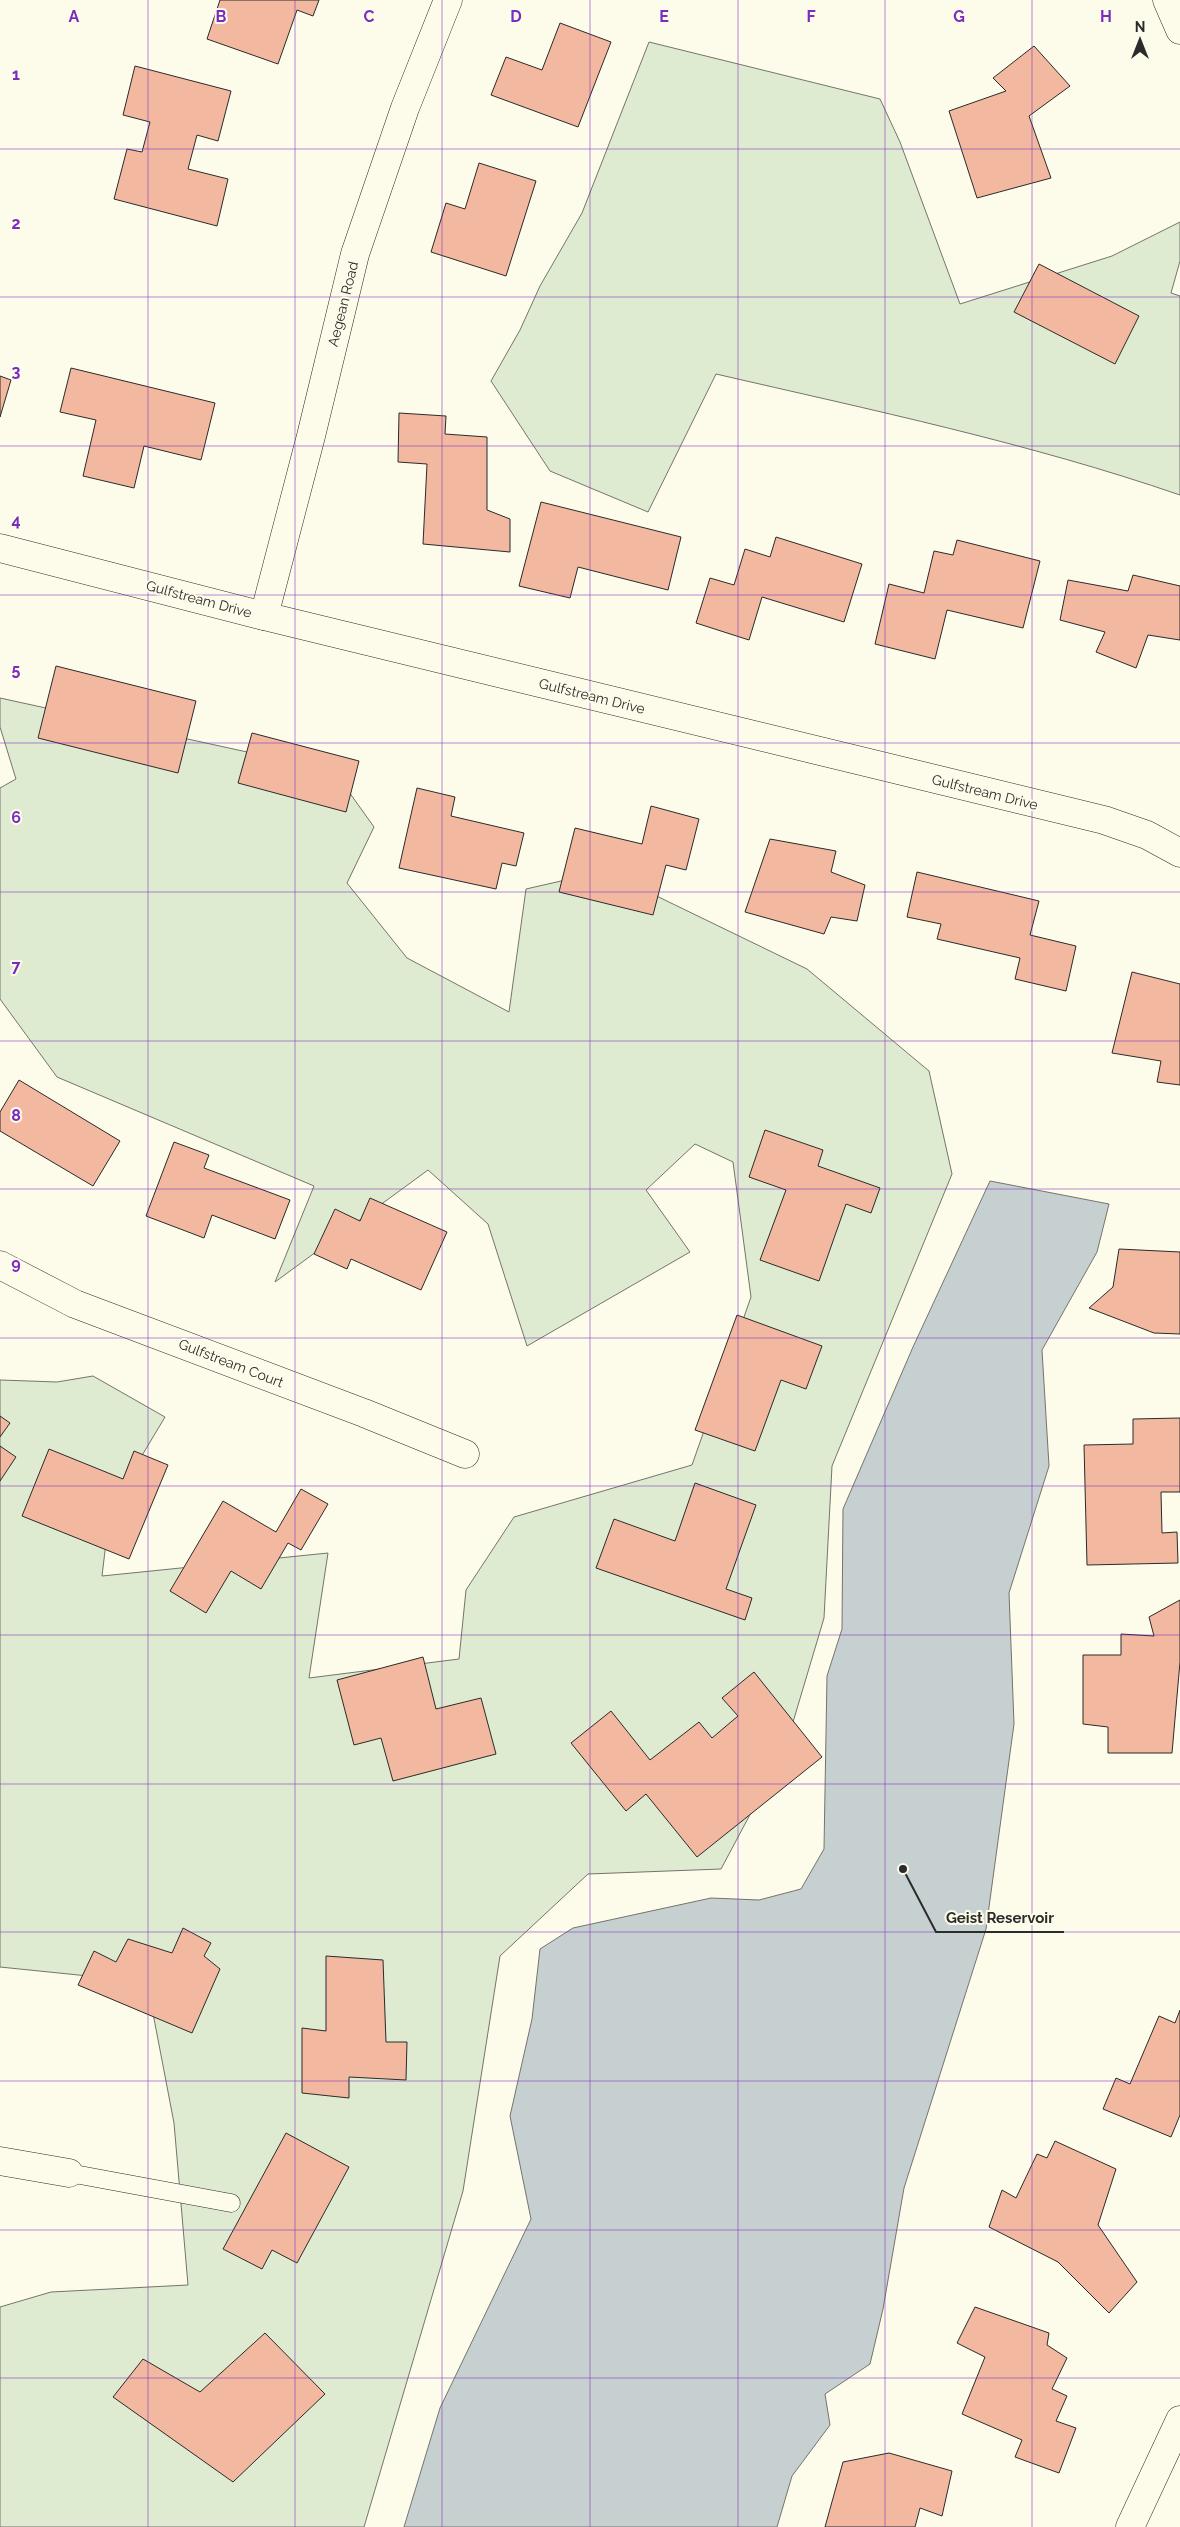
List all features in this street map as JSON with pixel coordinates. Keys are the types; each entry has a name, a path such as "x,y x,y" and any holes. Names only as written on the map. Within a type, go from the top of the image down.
{"street":[{"name":"Aegean Road","path":"264,616 311,436 355,254 405,108 448,0"},
{"path":"1167,0 1180,30"},
{"name":"Gulfstream Drive","path":"0,548 264,616 1104,820 1147,835 1180,853"},
{"name":"Gulfstream Court","path":"0,1265 75,1304 364,1413 466,1454"},
{"path":"0,2161 69,2173"},
{"path":"1130,2527 1180,2420"}],"lane":[{"path":"69,2173 231,2203"}],"green space":[{"path":"649,42 880,99 900,142 960,304 1112,256 1180,222 1180,261 1171,293 1180,296 1180,495 1123,476 1008,443 892,414 716,374 648,512 550,471 491,381 520,330 540,286 582,213"},
{"path":"0,698 334,771 374,827 347,883 407,958 509,1012 526,889 605,871 807,969 929,1071 952,1174 832,1466 824,1618 785,1749 721,1869 588,1874 500,1956 463,2191 364,2527 0,2527 0,2307 51,2292 188,2285 174,2123 147,1982 0,1967 0,1380 57,1382 93,1376 165,1417 110,1509 102,1576 328,1553 309,1678 459,1659 466,1590 514,1517 692,1465 751,1297 733,1162 695,1144 646,1190 690,1252 527,1346 488,1224 428,1170 275,1282 314,1186 57,1077 0,999 0,788 16,779 0,727"}],"shaded area":[{"path":"990,1181 1109,1204 1097,1252 1042,1350 1049,1466 1009,1593 1014,1724 986,1929 904,2188 883,2309 870,2364 825,2394 830,2425 792,2476 777,2527 404,2527 440,2408 531,2219 510,2116 532,2019 540,1949 573,1928 711,1898 759,1900 801,1889 824,1849 827,1676 842,1629 843,1509 913,1347"}],"building":[{"path":"220,0 319,0 313,16 297,10 278,64 207,39"},
{"path":"560,23 611,42 578,127 491,95 506,57 542,70"},
{"path":"1034,46 1070,86 1029,116 1051,178 977,198 949,111 1006,91 993,78"},
{"path":"135,66 231,91 218,141 197,135 188,169 228,179 217,226 114,199 127,149 142,152 150,122 123,115"},
{"path":"479,163 536,181 506,276 431,252 446,203 465,209"},
{"path":"1039,264 1139,316 1115,364 1014,312"},
{"path":"71,368 215,403 201,460 144,446 134,488 83,476 96,420 60,412"},
{"path":"0,376 11,380 0,417"},
{"path":"399,413 446,416 445,434 487,437 487,510 510,519 510,552 423,544 427,464 398,462"},
{"path":"541,502 681,537 668,590 578,567 570,598 519,586"},
{"path":"776,537 862,564 844,622 762,597 749,640 696,623 710,578 734,585 745,549 770,557"},
{"path":"957,540 1040,561 1023,628 947,610 935,659 875,644 889,584 924,593 934,551 953,555"},
{"path":"1133,575 1180,586 1180,640 1148,635 1136,668 1096,652 1105,632 1060,620 1068,580 1128,591"},
{"path":"56,666 196,701 178,773 38,738"},
{"path":"252,733 359,761 346,812 238,783"},
{"path":"417,788 455,797 451,816 524,833 516,866 502,863 496,889 399,868"},
{"path":"651,806 699,819 686,870 666,865 653,915 559,892 575,828 642,844"},
{"path":"770,839 836,851 831,872 865,885 857,921 831,917 824,934 745,912"},
{"path":"917,872 1039,901 1030,935 1076,946 1066,991 1015,979 1020,958 937,939 941,924 907,917"},
{"path":"1132,972 1180,984 1180,1085 1157,1082 1161,1061 1112,1053"},
{"path":"19,1080 120,1141 93,1186 0,1131 0,1112"},
{"path":"765,1130 823,1150 818,1166 880,1188 871,1213 846,1204 819,1281 760,1260 786,1190 749,1177"},
{"path":"174,1142 209,1155 204,1168 290,1200 275,1239 212,1215 204,1238 146,1216"},
{"path":"370,1198 447,1232 421,1290 351,1259 347,1269 314,1254 335,1209 360,1221"},
{"path":"1119,1249 1180,1252 1180,1334 1154,1333 1089,1308 1113,1287"},
{"path":"737,1315 822,1346 806,1389 781,1380 755,1451 695,1430"},
{"path":"0,1416 10,1423 0,1437"},
{"path":"1180,1418 1180,1492 1161,1492 1162,1533 1177,1532 1178,1563 1087,1565 1084,1445 1133,1444 1133,1419"},
{"path":"0,1446 16,1457 0,1481"},
{"path":"49,1449 123,1479 134,1451 168,1465 129,1559 22,1516"},
{"path":"695,1483 756,1505 726,1589 752,1598 745,1620 596,1568 614,1519 675,1541"},
{"path":"301,1489 328,1504 301,1550 288,1543 261,1589 231,1571 206,1613 170,1591 223,1501 276,1532"},
{"path":"1180,1600 1180,1662 1172,1753 1108,1753 1108,1727 1083,1724 1083,1655 1121,1655 1121,1634 1154,1636 1149,1617"},
{"path":"423,1657 436,1709 481,1698 496,1754 393,1781 381,1738 354,1745 337,1680"},
{"path":"754,1672 822,1757 697,1857 646,1794 626,1811 571,1743 611,1711 650,1760 699,1722 712,1738 738,1716 722,1698"},
{"path":"183,1928 211,1943 204,1956 220,1969 192,2033 78,1985 94,1951 116,1962 128,1939 172,1953"},
{"path":"326,1956 383,1960 386,2042 407,2042 406,2080 349,2077 349,2098 302,2093 302,2028 326,2031"},
{"path":"1180,2010 1180,2115 1171,2137 1103,2109 1116,2078 1130,2084 1159,2016 1175,2023"},
{"path":"286,2133 349,2167 297,2263 272,2250 262,2269 223,2249"},
{"path":"1055,2141 1116,2169 1098,2225 1137,2282 1109,2313 1058,2262 989,2227 1002,2190 1016,2198 1037,2154 1047,2158"},
{"path":"975,2307 1049,2333 1047,2345 1067,2358 1052,2389 1067,2396 1056,2421 1076,2428 1059,2473 1015,2457 1022,2440 962,2414 985,2357 957,2343"},
{"path":"265,2333 325,2394 233,2482 113,2397 143,2359 200,2392"},
{"path":"889,2453 952,2471 942,2516 920,2508 915,2527 825,2527 843,2462"}],"place":[{"name":"Geist Reservoir","path":"903,1869"}]}
